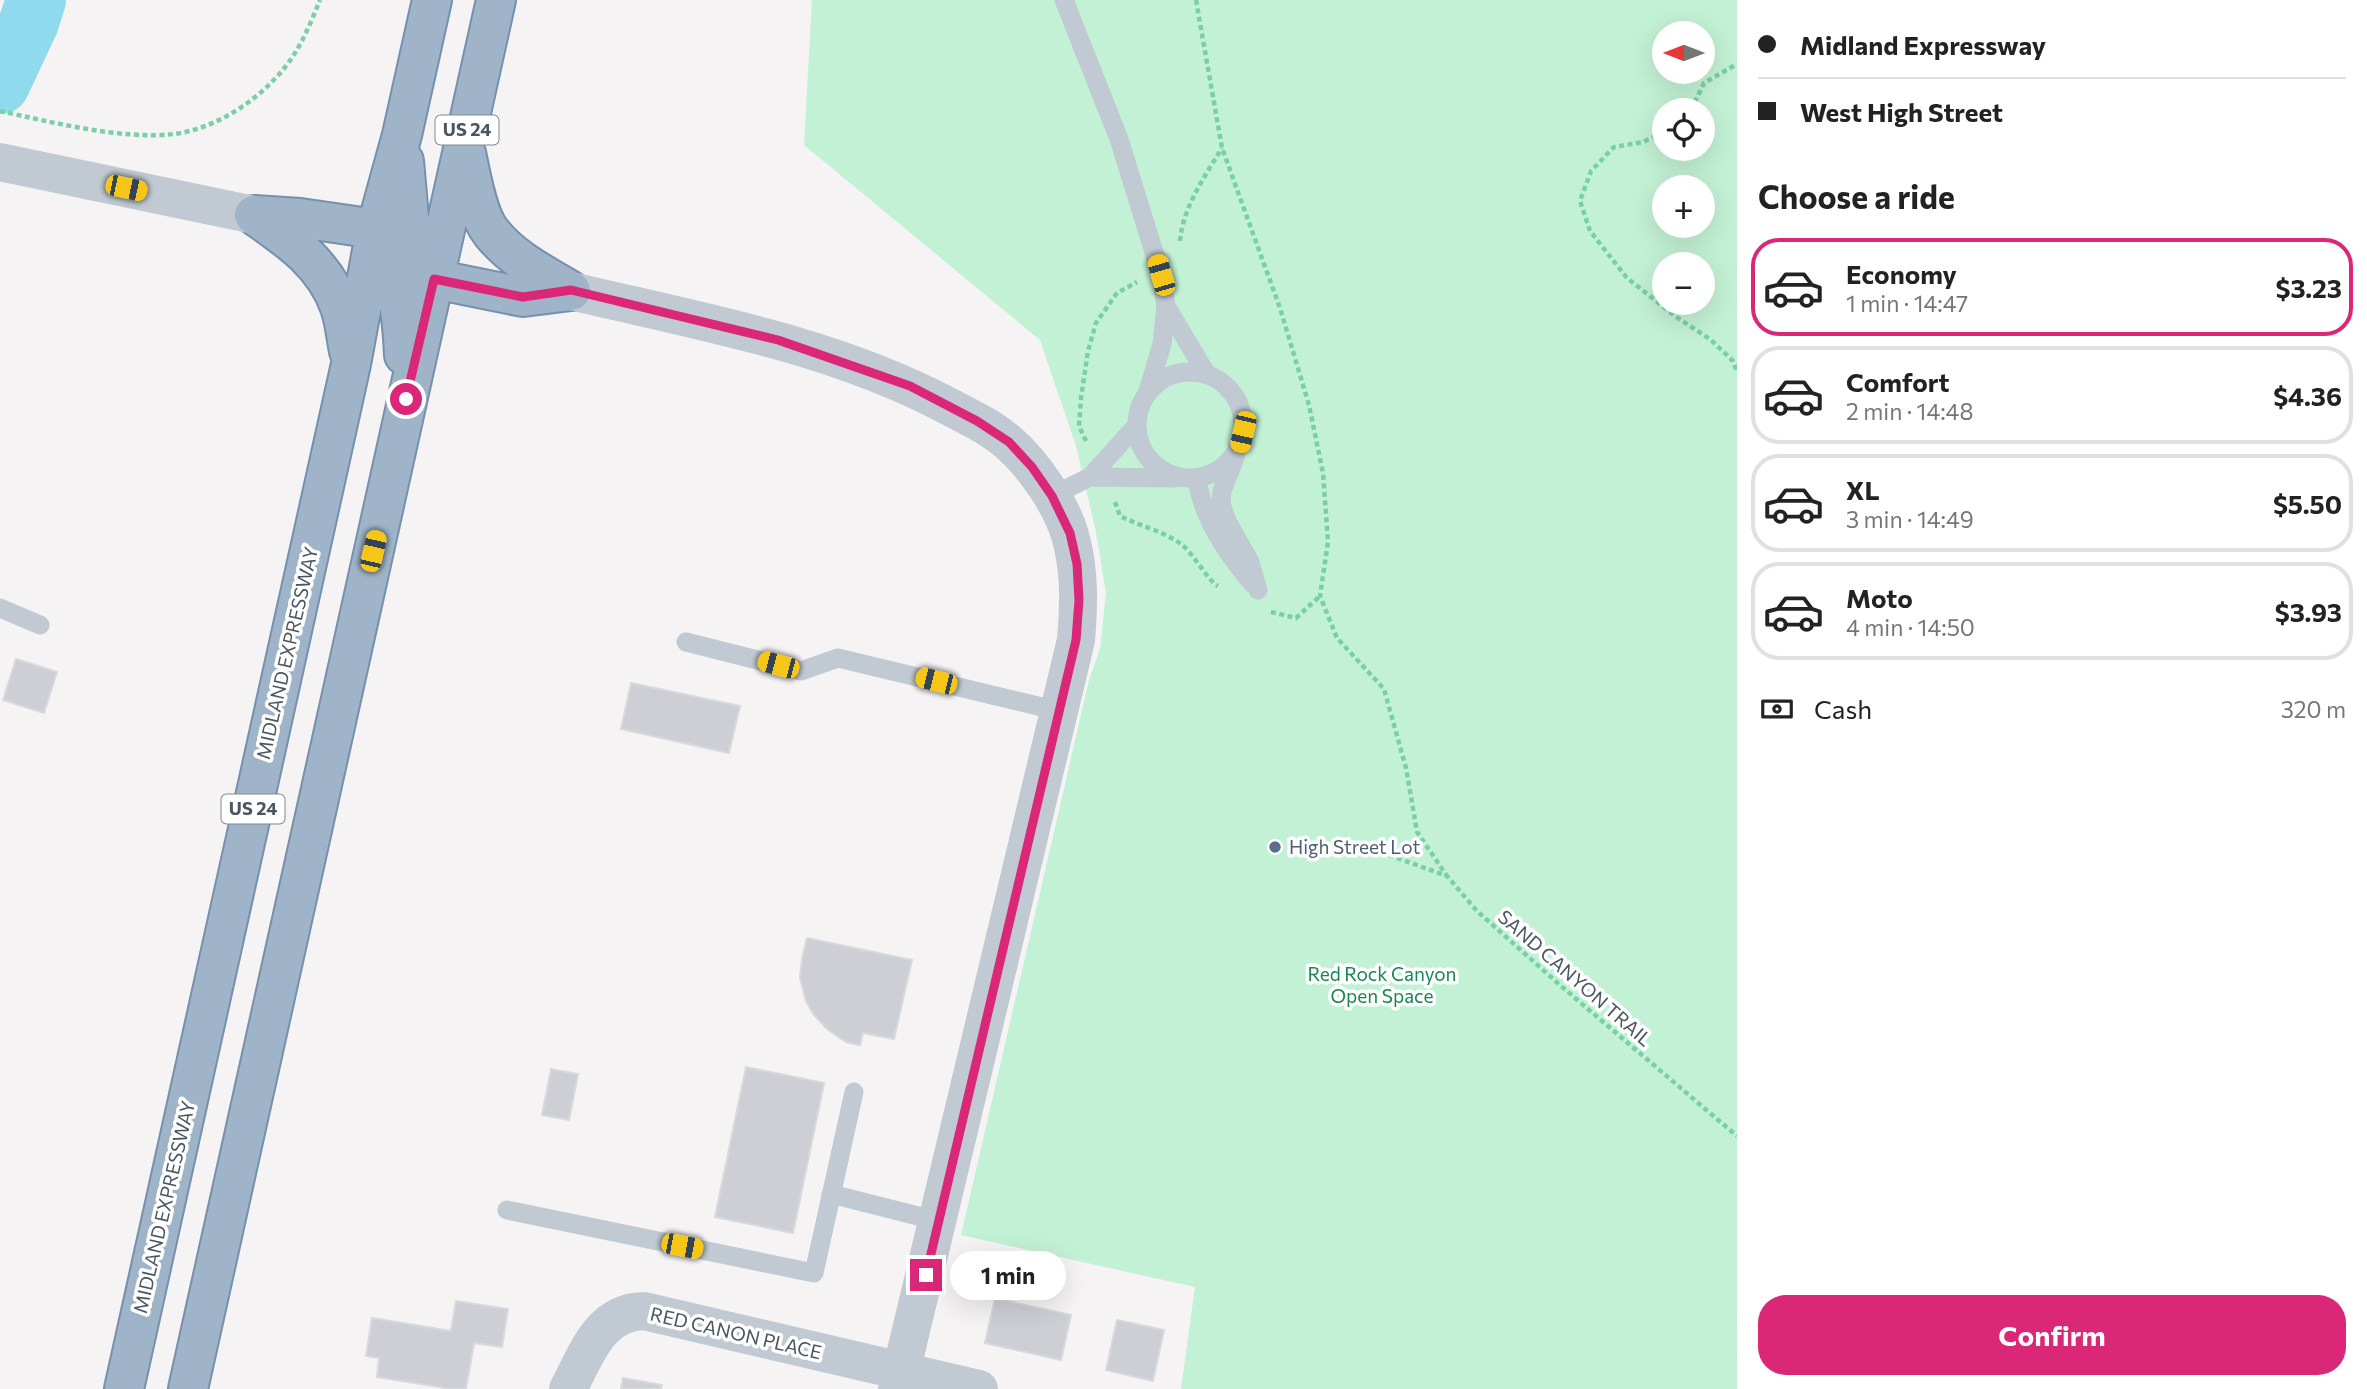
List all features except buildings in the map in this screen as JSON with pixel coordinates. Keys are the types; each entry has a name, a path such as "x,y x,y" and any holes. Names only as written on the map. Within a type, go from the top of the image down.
{"highway":[{"name":"MIDLAND EXPRESSWAY","path":"124,1389 351,364 376,229 402,135 432,0"},
{"name":"US 24","path":"188,1389 496,0"},
{"path":"402,135 409,218 418,255 434,279 523,297 571,290"},
{"path":"464,142 474,192 489,231 518,259 571,290"},
{"path":"254,215 300,218 376,229 390,264 402,312 406,399"},
{"path":"254,215 297,245 323,274 340,307 351,364"}],"street":[{"path":"11,164 254,215"},
{"path":"571,290 778,340 910,386 977,421 1009,442 1032,467 1052,496 1070,533 1077,564 1079,600 1076,640 899,1380"},
{"name":"RED CANON PLACE","path":"568,1389 602,1329 628,1311 644,1311 899,1380 979,1389"}],"lane":[{"path":"1064,0 1119,139 1161,275 1166,306 1162,344 1148,391 1140,406 1138,437 1146,456 1156,467 1188,478 1234,562 1258,590 1250,562 1227,521 1221,504 1222,491 1240,446 1243,432 1242,409 1225,384 1206,373 1187,371 1172,374 1148,391"},
{"path":"1166,306 1206,373"},
{"path":"1052,496 1090,477 1137,425"},
{"path":"1090,477 1208,477 1227,464 1240,446"},
{"path":"0,608 40,625"},
{"path":"686,642 801,671 838,658 1059,711"},
{"path":"507,1210 814,1273 854,1092"},
{"path":"831,1194 938,1221"}],"path":[{"path":"0,111 49,122 142,135 175,134 204,127 231,114 274,79 296,53 320,0"},
{"path":"1196,0 1222,148 1280,307 1309,405 1323,473 1328,542 1320,596 1336,638 1384,689 1406,768 1417,832 1447,876"},
{"path":"1699,98 1704,83 1737,64"},
{"path":"1652,137 1643,142 1614,147 1591,171 1580,201 1590,231 1627,278 1711,340 1732,361 1737,372"},
{"name":"SAND CANYON TRAIL","path":"1389,855 1447,876 1477,911 1737,1136"}],"green space":[{"name":"Red Rock Canyon Open Space","path":"812,0 1737,0 1737,1389 1181,1389 1195,1287 961,1235 1089,680 1100,649 1106,593 1096,532 1076,446 1040,340 804,145"}],"waterway":[{"path":"0,84 29,22 36,0"}],"place":[{"name":"High Street Lot","path":"1275,847"}],"route":[{"path":"406,399 434,279 523,297 571,290 778,340 910,386 977,421 1009,442 1032,467 1052,496 1070,533 1077,564 1079,600 1076,640 926,1275"}]}
